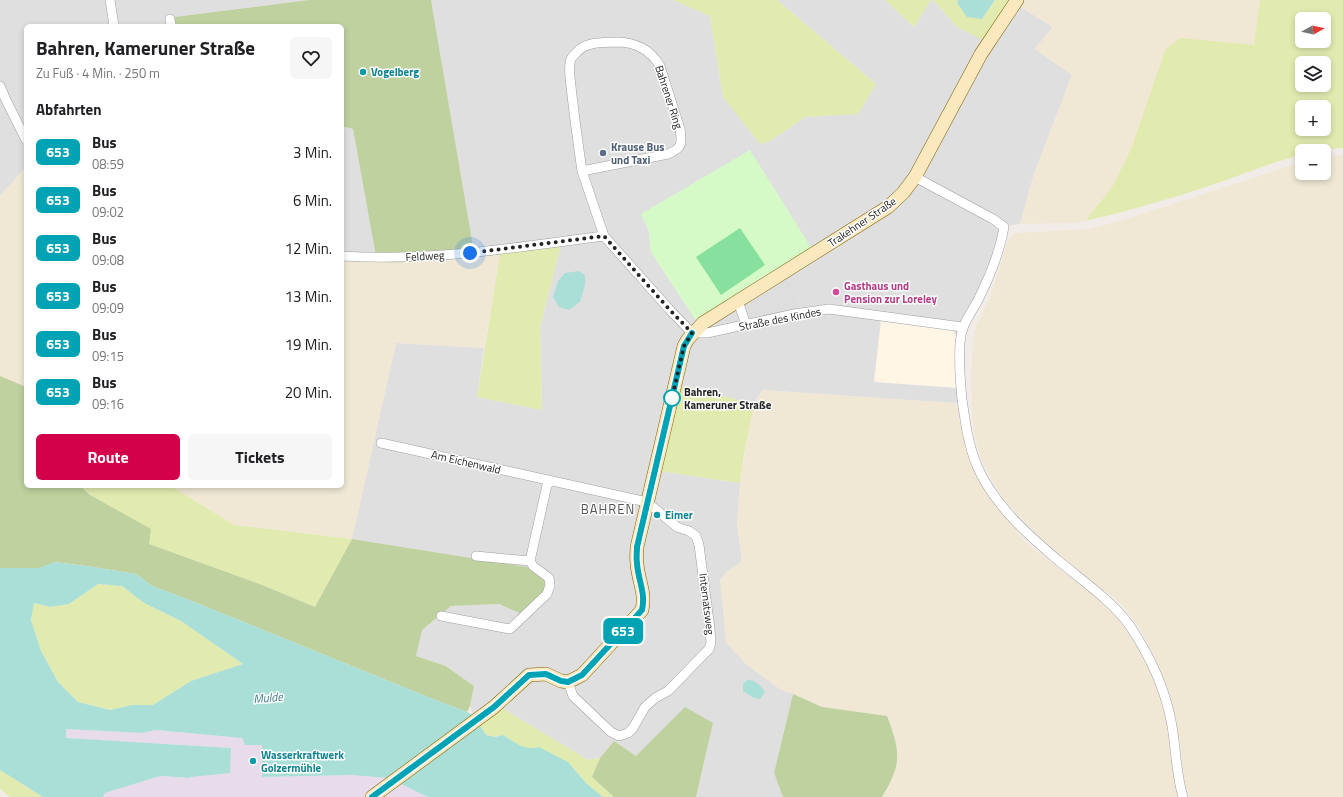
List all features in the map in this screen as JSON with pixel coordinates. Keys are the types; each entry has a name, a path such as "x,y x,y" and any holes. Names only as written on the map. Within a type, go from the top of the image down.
{"street":[{"path":"110,0 114,24"},
{"name":"Trakehner Straße","path":"692,333 703,323 888,207 903,193 915,177 981,54 1017,0"},
{"name":"Bahrener Ring","path":"582,171 668,154 675,152 680,146 682,139 680,129 660,66 656,58 649,52 624,42 590,44 578,50 571,59 570,71 573,110 582,171 604,236 692,333"},
{"path":"0,86 24,136"},
{"path":"915,177 993,219 1004,227 991,270 979,298 962,327 960,343 960,382 970,445 988,486 1010,516 1034,540 1111,604 1130,626 1157,675 1168,710 1183,797"},
{"name":"Feldweg","path":"344,256 387,258 457,254 604,236"},
{"path":"738,301 746,325"},
{"name":"Straße des Kindes","path":"692,333 707,333 794,314 829,309 962,327"},
{"path":"372,797 494,707 529,675 546,674 561,681 568,682 582,675 642,610 644,601 636,564 637,547 684,346 692,333"},
{"name":"Am Eichenwald","path":"381,443 647,502"},
{"path":"441,616 510,629 547,594 550,585 549,578 533,566 530,561 547,485 551,481"},
{"name":"Internatsweg","path":"568,682 573,696 611,732 619,736 628,733 633,728 645,707 655,698 668,691 708,649 711,643 699,545 696,536 689,531 677,527 647,502"},
{"path":"476,556 530,561"}],"shaded area":[{"path":"0,0 309,0 174,17 176,24 24,24 24,169 0,196"},
{"path":"431,0 673,0 710,16 723,97 770,141 805,117 858,114 876,84 777,0 885,0 914,27 931,0 933,0 957,27 1019,6 1053,27 1035,49 1072,75 1034,174 1020,224 1001,227 994,263 962,327 963,401 953,403 762,390 754,404 680,385 659,471 740,483 737,524 742,560 726,572 726,642 746,664 780,689 793,694 774,773 783,797 696,797 713,723 636,756 614,741 600,758 588,760 502,708 473,715 470,706 474,686 447,666 416,656 422,630 451,606 499,604 522,613 533,568 352,539 396,343 484,348 477,397 542,410 540,327 561,245 475,258","holes":["641,214 697,322 651,252 649,231"]},
{"path":"1013,0 1260,0 1254,45 1165,50 1131,149 1112,187 1085,221 1073,223 1020,224 1034,174 1072,75 1035,49 1053,27 1019,6"},
{"path":"344,127 353,129 377,262 344,260"},
{"path":"1343,155 1343,797 1190,797 1185,784 1180,742 1168,693 1156,660 1142,632 1124,607 1117,600 1091,581 1039,537 1014,511 1003,498 981,460 972,417 971,375 973,342 976,326 990,298 1008,240 1015,233 1089,229 1129,218 1295,164 1295,180 1331,180 1331,156"},
{"path":"24,169 24,386 0,376 0,196"},
{"path":"500,254 484,348 396,343 352,539 234,525 174,488 344,488 344,260 377,262 475,258"},
{"path":"788,274 799,310 746,324 738,301"},
{"path":"881,320 953,330 956,336 957,388 874,382"},
{"path":"762,390 953,403 958,406 958,415 971,461 990,497 1024,541 1099,600 1117,617 1145,658 1162,702 1171,746 1178,797 882,797 888,788 897,760 894,734 887,716 822,707 780,689 746,664 726,642 720,580 726,572 742,560 737,524 740,483 753,407"},
{"path":"65,729 142,733 156,730 243,738 245,745 262,745 263,777 351,775 388,778 428,797 103,797 105,793 160,776 189,778 231,748 66,738"}],"green space":[{"path":"309,0 431,0 475,258 377,262 353,129 344,127 344,24 176,24 174,17"},
{"path":"673,0 777,0 876,84 858,114 805,117 770,141 760,144 723,97 710,16"},
{"path":"885,0 931,0 914,27"},
{"path":"933,0 958,0 957,3 982,19 995,0 1013,0 983,40 957,27"},
{"path":"1260,0 1343,0 1343,148 1331,149 1331,144 1295,144 1295,157 1165,200 1085,221 1112,187 1131,149 1165,50 1180,38 1254,45"},
{"path":"750,150 812,249 697,322 651,252 649,231 641,214"},
{"path":"740,228 765,265 721,295 696,257"},
{"path":"561,245 540,327 542,410 477,397 500,254"},
{"path":"0,376 24,386 24,488 82,488 90,495 151,529 149,544 262,585 315,607 352,539 533,568 543,578 547,585 542,594 522,614 499,604 451,606 422,630 416,656 446,666 474,686 470,706 467,712 152,586 136,574 56,562 39,568 0,568"},
{"path":"680,385 754,404 740,483 659,471"},
{"path":"82,488 174,488 234,525 352,539 315,607 262,585 149,544"},
{"path":"98,584 122,586 144,603 181,621 243,664 191,681 153,705 132,705 110,710 78,702 58,682 41,651 31,620 34,603 50,607 69,604"},
{"path":"793,694 822,707 887,716 896,742 897,763 894,773 882,797 783,797 774,773"},
{"path":"685,707 713,723 696,797 614,797 592,777 600,758 614,741 636,756"},
{"path":"502,708 588,760 600,758 592,777 614,797 603,797 586,783 568,762 518,745 503,735 495,737 486,735 479,725"},
{"path":"0,770 43,797 10,797 0,789"}],"water":[{"path":"958,0 995,0 982,19 967,17 957,3"},
{"path":"579,271 585,275 585,285 580,302 569,310 559,307 553,297 558,281 565,273"},
{"name":"Mulde","path":"55,562 136,574 152,586 467,712 473,715 486,735 495,737 503,735 524,747 539,747 568,762 586,783 603,797 428,797 388,778 351,775 262,777 262,745 245,745 242,738 156,730 142,733 66,729 66,738 231,748 230,773 190,778 160,776 105,793 103,797 43,797 0,770 0,568 39,568","holes":["98,584 122,586 144,603 181,621 243,664 191,681 153,705 132,705 110,710 78,702 58,682 41,651 31,620 34,603 50,607 69,604"]},
{"path":"747,680 758,683 765,692 760,699 754,698 743,691 743,684"}],"bus line":[{"name":"653","path":"372,797 494,707 529,675 546,674 561,681 568,682 575,680 582,675 642,610 644,601 636,564 637,547 684,346 692,333"}],"place":[{"name":"Vogelberg","path":"363,72"},
{"name":"Krause Bus und Taxi","path":"603,153"},
{"name":"Gasthaus und Pension zur Loreley","path":"836,292"},
{"name":"Bahren, Kameruner Straße","path":"672,398"},
{"name":"Eimer","path":"657,515"},
{"name":"Wasserkraftwerk Golzermühle","path":"253,761"}],"district":[{"name":"BAHREN","path":"608,509"}],"route":[{"path":"470,253 604,236 624,260 692,333 684,346 672,398"}]}
